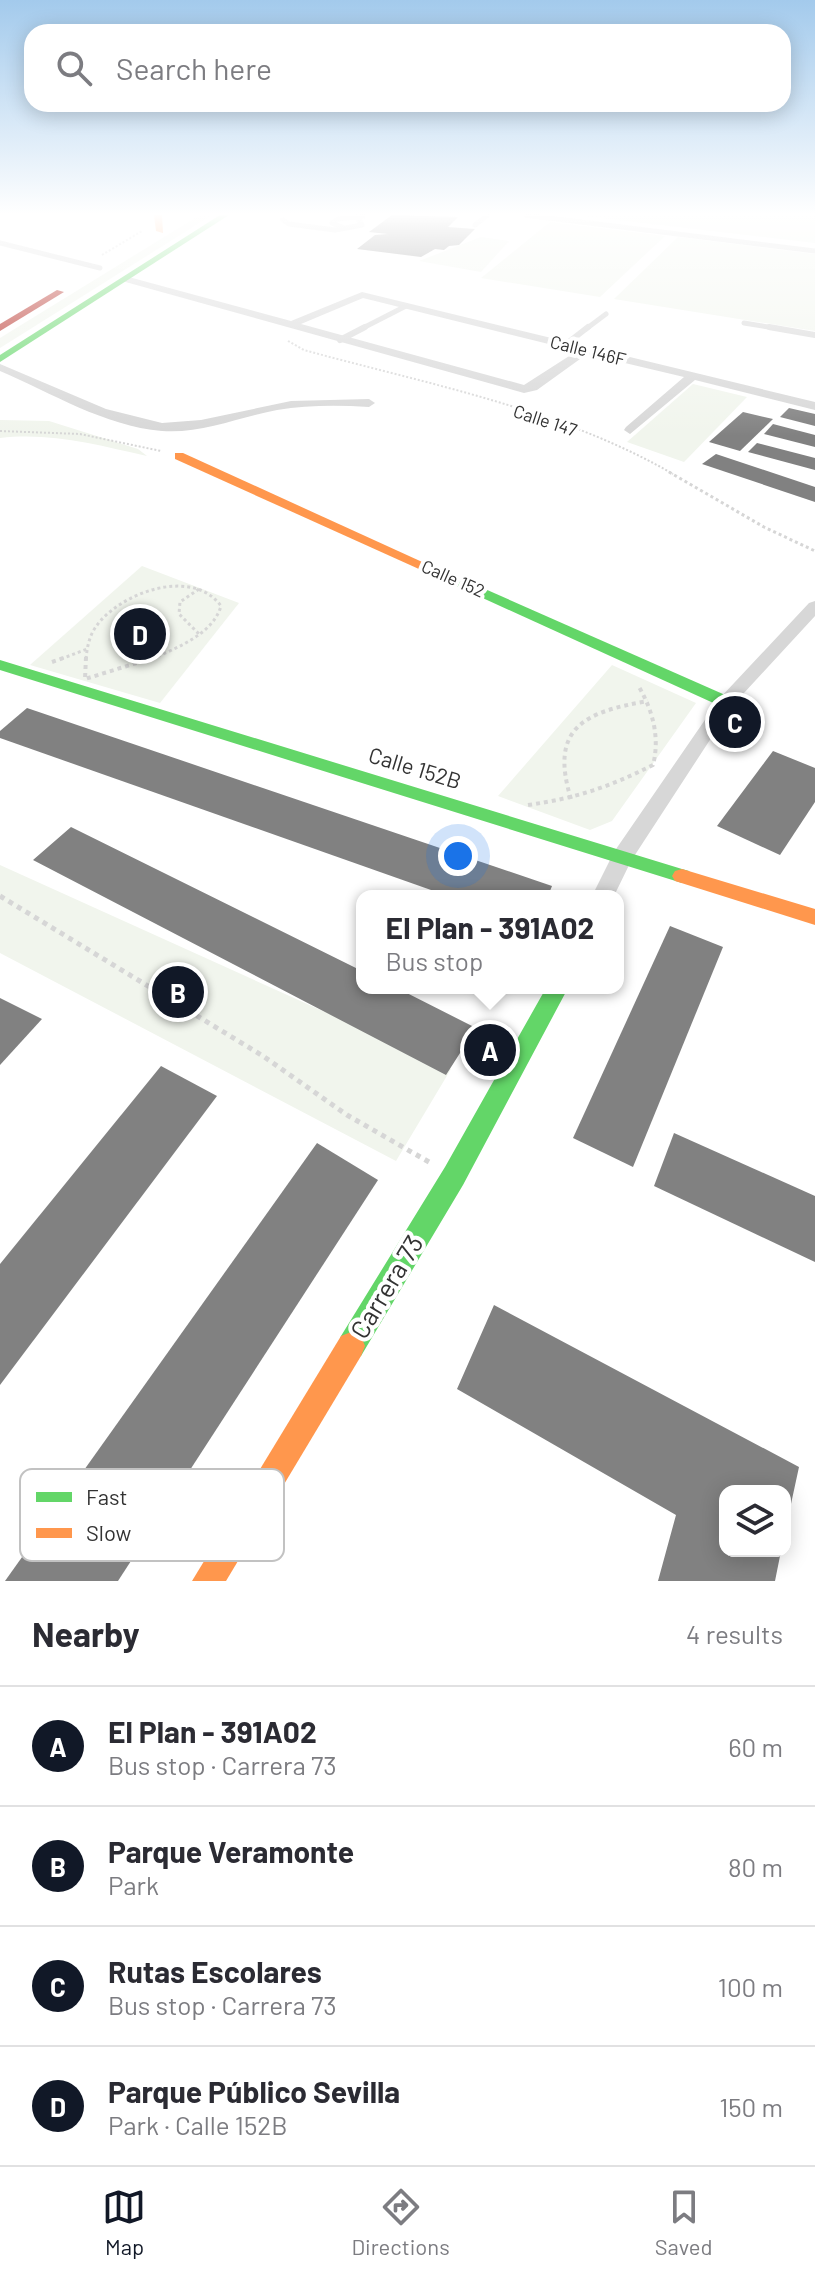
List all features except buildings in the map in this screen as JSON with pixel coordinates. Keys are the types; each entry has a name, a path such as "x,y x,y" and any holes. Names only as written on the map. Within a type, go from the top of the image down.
{"main road":[{"path":"0,328 66,289"},
{"path":"0,359 110,289"},
{"name":"Calle 152","path":"179,456 726,702"},
{"name":"Calle 152B","path":"1,667 815,917"},
{"name":"Carrera 73","path":"276,1469 454,1176 554,994"},
{"name":"Carrera 73","path":"208,1581 220,1561"}],"street":[{"name":"Calle 147","path":"161,289 524,389 533,387 585,350"},
{"name":"Calle 146F","path":"291,325 362,295 815,406"},
{"path":"0,367 122,418 160,427 208,424 286,405 335,401 369,403"},
{"path":"630,430 691,377"},
{"path":"606,890 622,858 726,702 815,606"}],"lane":[{"path":"340,340 406,306"},
{"path":"565,345 606,314"},
{"path":"744,323 815,335"}],"path":[{"name":"Calle 147","path":"267,318 287,340 304,350 511,410 617,446 760,527 815,551"},
{"path":"0,431 80,434 143,445 179,456"},
{"path":"180,584 201,589 215,596 221,606 217,620 200,635 177,649 132,668 85,679 87,649 95,628 119,607 166,587 180,584"},
{"path":"200,635 179,614 180,602 201,589"},
{"path":"526,805 571,799 636,776 653,765 657,756 648,701 621,668 615,652"},
{"path":"571,799 562,776 564,753 574,728 592,714 614,705 648,701"},
{"path":"0,896 263,1056 347,1115 454,1176"}],"shaded area":[{"path":"80,289 94,289 0,348 0,338"},
{"path":"549,289 609,289 600,297"},
{"path":"625,289 815,289 815,331 614,299"},
{"path":"693,384 747,397 684,462 627,442"},
{"path":"0,420 49,421 138,449 147,456 56,438 0,438"},
{"path":"142,566 239,603 160,703 30,665"},
{"path":"612,665 696,703 612,821 590,830 498,796"},
{"path":"0,865 451,1069 396,1161 0,953"}],"traffic: fast":[{"path":"0,359 110,289"},
{"path":"435,571 726,702"},
{"path":"0,665 682,876"},
{"path":"351,1346 454,1176 554,994"}],"traffic: slow":[{"path":"179,456 435,571"},
{"path":"682,876 815,917"},
{"path":"276,1469 351,1346"},
{"path":"208,1581 220,1561"}],"traffic: jam":[{"path":"0,328 60,292"}],"place":[{"name":"Parque Público Sevilla","path":"140,634"},
{"name":"Rutas Escolares","path":"735,722"},
{"name":"Parque Veramonte","path":"178,992"},
{"name":"El Plan - 391A02","path":"490,1050"}]}
